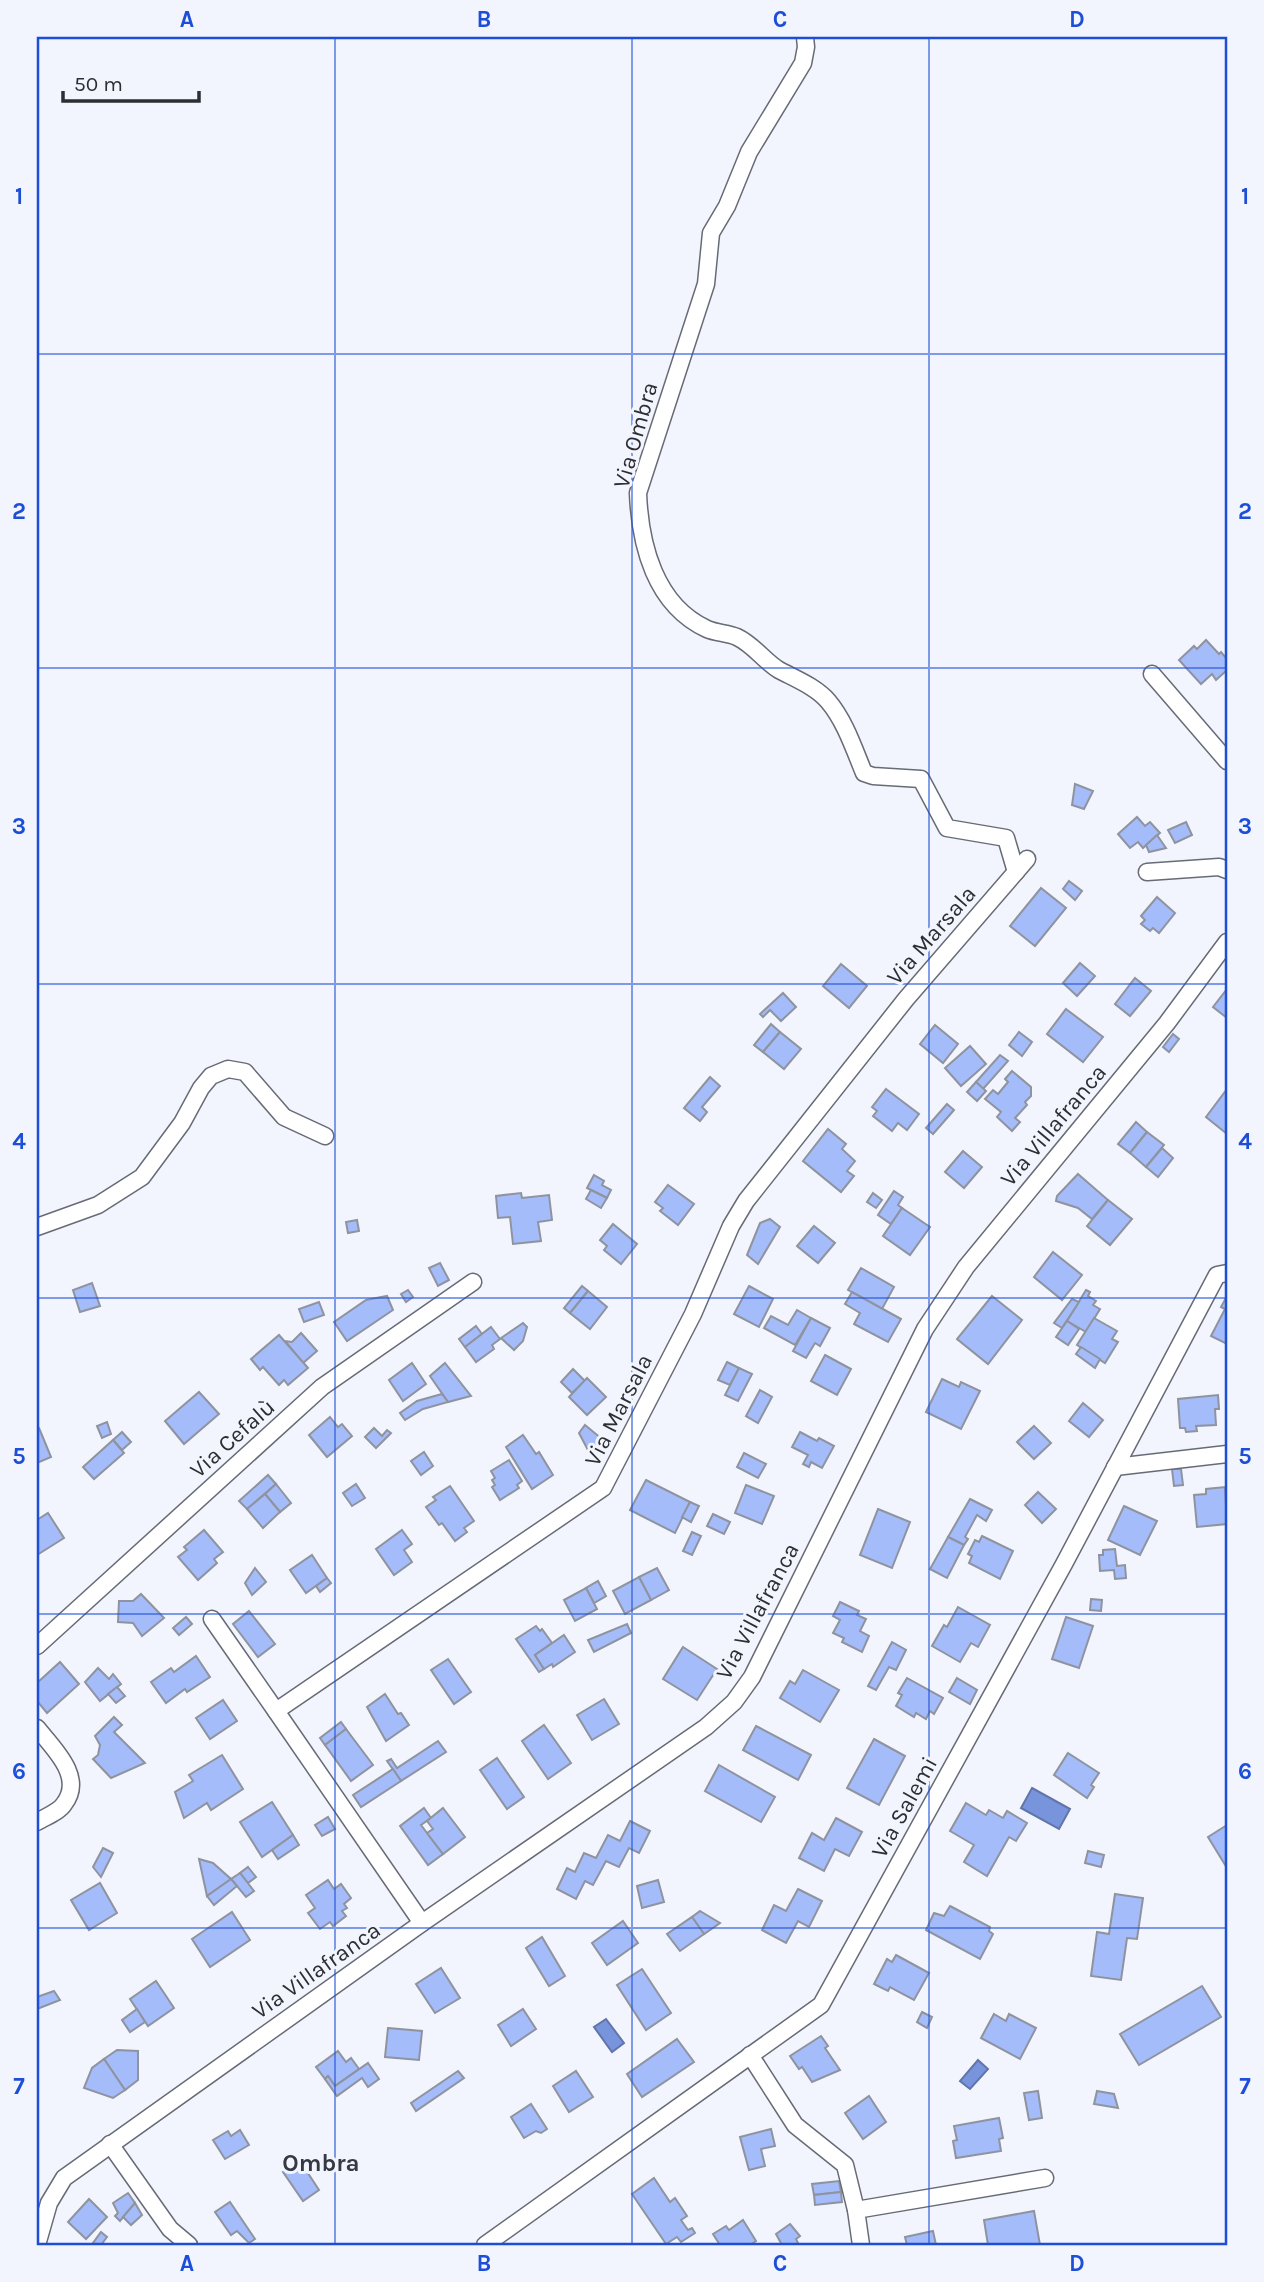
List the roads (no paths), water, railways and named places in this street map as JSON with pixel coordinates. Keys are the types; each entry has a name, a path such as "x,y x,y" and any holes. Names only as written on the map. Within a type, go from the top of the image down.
{"street":[{"name":"Via Ombra","path":"805,37 803,63 749,152 727,206 711,233 706,284 638,494 645,547 661,588 691,619 707,629 736,636 775,667 809,686 827,700 839,716 864,773 921,779 947,828 1006,838 1016,872"},
{"path":"1152,674 1227,761"},
{"name":"Via Marsala","path":"276,1712 603,1488 693,1314 731,1226 746,1201 906,999 1027,859"},
{"path":"1147,872 1219,867 1227,870"},
{"name":"Via Villafranca","path":"37,2245 49,2203 64,2178 422,1923 706,1727 734,1702 752,1677 925,1329 947,1295 966,1266 1167,1023 1227,942"},
{"path":"37,1227 98,1205 142,1177 182,1123 201,1088 211,1076 228,1069 245,1072 284,1117 325,1136"},
{"name":"Via Salemi","path":"485,2245 821,2005 1217,1275 1227,1273"},
{"name":"Via Cefalù","path":"37,1646 322,1387 473,1282"},
{"path":"1115,1467 1227,1454"},
{"path":"212,1619 422,1923"},
{"path":"37,1728 66,1763 70,1785 64,1806 37,1822"},
{"path":"750,2055 795,2125 845,2165 861,2245"},
{"path":"110,2144 170,2229 189,2245"},
{"path":"856,2210 1045,2178"}],"water":[{"path":"1032,1788 1070,1809 1059,1829 1021,1808"},
{"path":"606,2019 624,2043 612,2052 594,2027"},
{"path":"978,2060 988,2069 970,2089 960,2081"}],"district":[{"name":"Ombra","path":"321,2163"}]}
